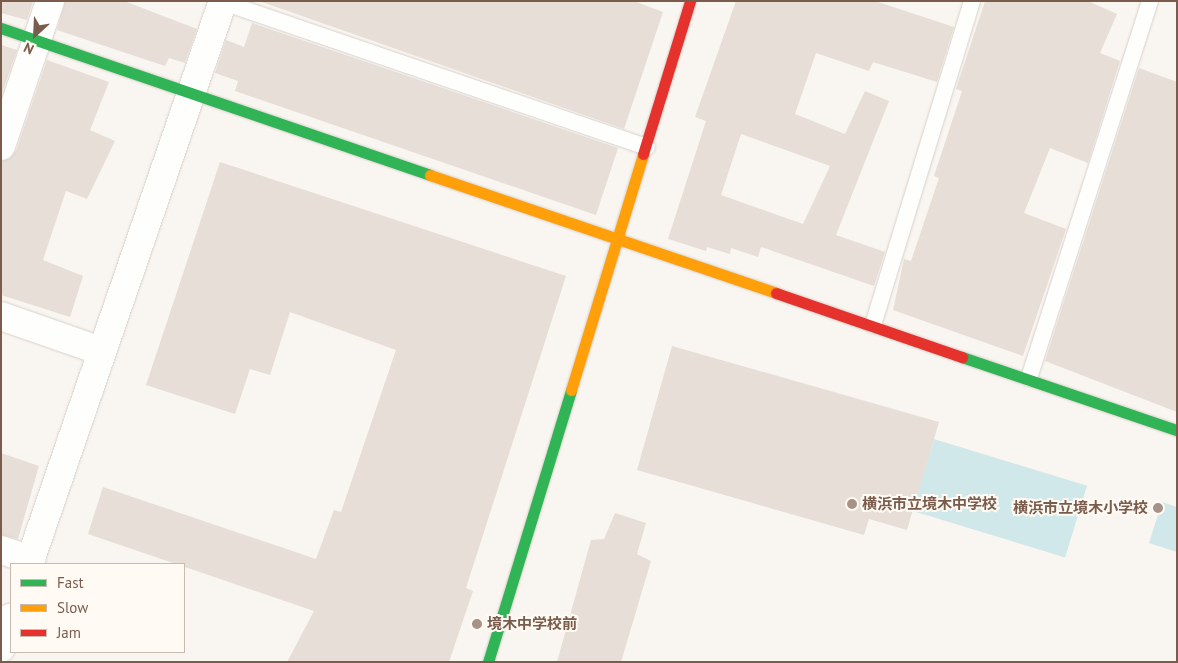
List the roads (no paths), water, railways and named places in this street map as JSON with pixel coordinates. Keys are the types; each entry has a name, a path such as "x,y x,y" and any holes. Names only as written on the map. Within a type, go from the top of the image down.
{"street":[{"path":"1,146 50,1"},
{"path":"1,550 30,562 101,351 223,1"},
{"path":"488,662 647,147 690,1"},
{"path":"1,28 191,90 1177,430"},
{"path":"1,316 101,351"},
{"path":"1,648 10,621"}],"lane":[{"path":"223,1 647,147"},
{"path":"873,325 972,1"},
{"path":"1029,378 1150,1"}],"water":[{"path":"934,439 1087,486 1065,558 912,511"},
{"path":"1162,502 1177,507 1177,552 1149,543"}],"place":[{"name":"横浜市立境木中学校","path":"852,504"},
{"name":"横浜市立境木小学校","path":"1158,508"},
{"name":"境木中学校前","path":"477,624"}]}
